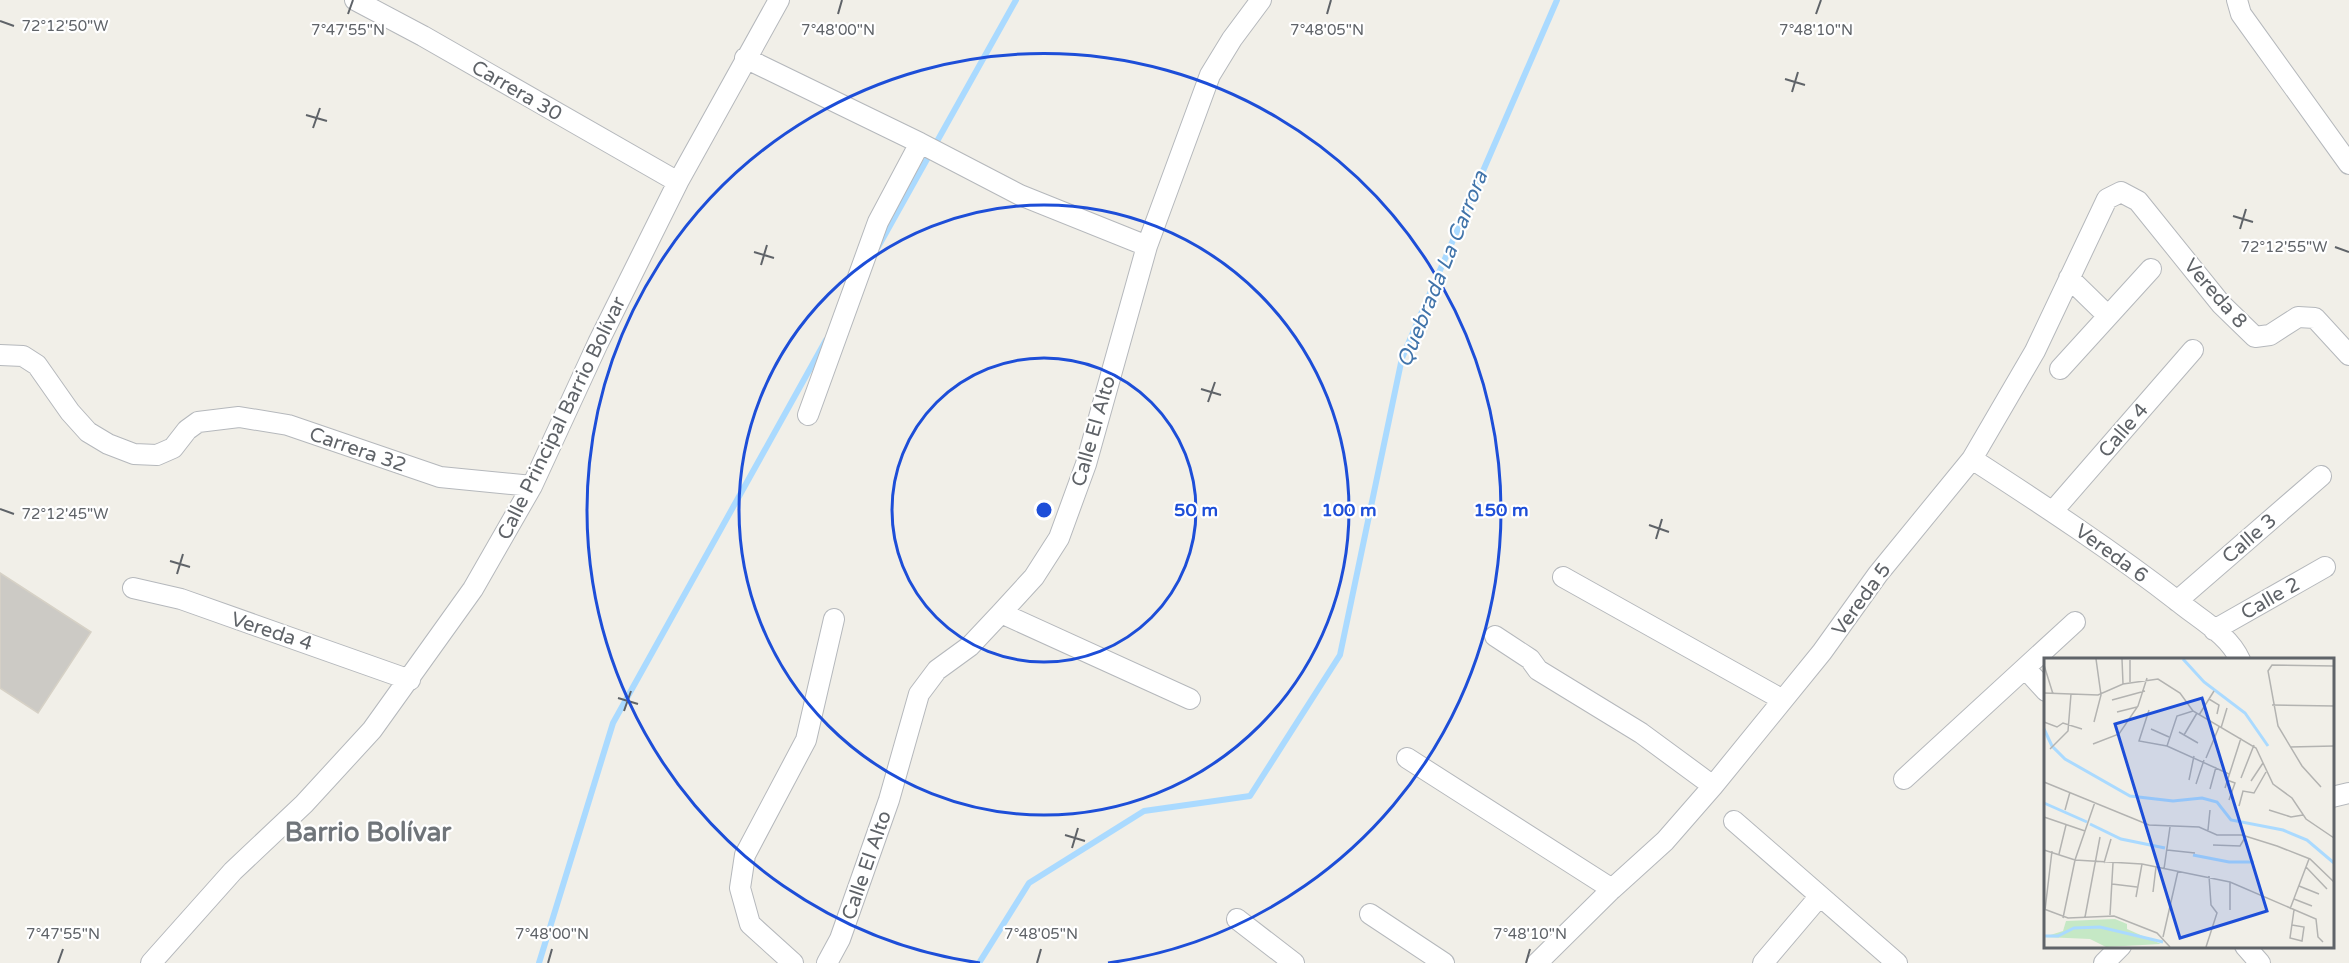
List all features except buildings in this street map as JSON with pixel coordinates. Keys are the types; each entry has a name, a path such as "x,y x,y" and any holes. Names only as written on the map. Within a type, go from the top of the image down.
{"street":[{"name":"Carrera 30","path":"355,0 423,36 678,182"},
{"name":"Calle Principal Barrio Bolívar","path":"152,963 234,871 304,804 364,738 410,680 473,589 532,486 598,343 678,182 779,0"},
{"name":"Calle El Alto","path":"827,963 840,939 889,800 919,694 937,670 970,646 1001,614 1034,577 1059,538 1086,464 1147,246 1210,75 1232,39 1261,0"},
{"path":"2237,0 2241,14 2349,164"},
{"path":"745,58 920,143 1020,195 1147,246"},
{"path":"808,415 878,222 920,143"},
{"name":"Vereda 5","path":"1538,963 1612,889 1665,841 1713,786 1822,652 1878,573 1972,459 2035,351 2107,199 2121,192"},
{"name":"Vereda 8","path":"2121,192 2138,201 2221,304 2255,337 2270,335 2298,317 2314,318 2349,355"},
{"path":"2060,369 2151,269"},
{"path":"2069,278 2108,316"},
{"name":"Calle 4","path":"2053,511 2193,350"},
{"name":"Carrera 32","path":"0,355 23,356 38,365 70,412 88,432 134,454 157,455 173,448 187,430 198,422 239,417 288,425 440,477 532,486"},
{"name":"Vereda 6","path":"1972,459 2128,563 2225,639 2239,658"},
{"name":"Calle 3","path":"2178,601 2321,476"},
{"name":"Calle 2","path":"2214,630 2325,567"},
{"path":"1563,577 1783,700"},
{"name":"Vereda 4","path":"133,588 181,599 410,680"},
{"path":"1001,614 1190,699"},
{"path":"793,963 750,924 740,888 745,855 806,740 834,619"},
{"path":"1904,779 2075,622"},
{"path":"1495,636 1530,659 1538,670 1641,733 1713,786"},
{"path":"2025,668 2044,689"},
{"path":"1407,758 1612,889"},
{"path":"2334,797 2349,793"},
{"path":"1734,821 1897,963"},
{"path":"1763,963 1819,897"},
{"path":"1370,914 1442,962"},
{"path":"1237,919 1294,963"},
{"path":"2104,963 2119,948"},
{"path":"2247,948 2260,963"}],"waterway":[{"path":"878,247 1016,0"},
{"name":"Quebrada La Carrora","path":"979,963 1029,883 1144,811 1250,796 1340,655 1402,358 1557,0"},
{"path":"539,963 613,723 826,340"}],"district":[{"name":"Barrio Bolívar","path":"368,832"}]}
